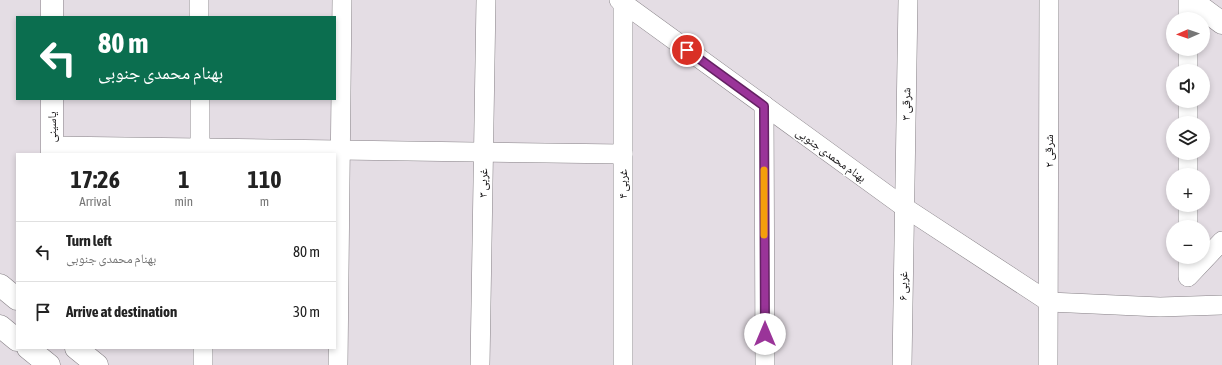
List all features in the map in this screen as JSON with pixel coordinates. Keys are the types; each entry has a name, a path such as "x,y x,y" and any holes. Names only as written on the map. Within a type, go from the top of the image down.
{"street":[{"path":"52,0 52,16"},
{"path":"199,0 199,16"},
{"path":"338,365 342,0"},
{"name":"۳ غربی","path":"480,365 486,0"},
{"name":"۳ شرقی","path":"904,207 908,0"},
{"name":"۲ شرقی","path":"1048,365 1049,0"},
{"path":"1188,0 1188,12"},
{"path":"1191,0 1222,23"},
{"name":"بهنام محمدی جنوبی","path":"622,1 904,207 1049,302"},
{"name":"۴ غربی","path":"622,1 623,365"},
{"name":"یاسینی","path":"52,100 52,150"},
{"path":"200,100 200,151"},
{"path":"764,106 765,365"},
{"path":"52,150 341,150 623,154"},
{"name":"۶ غربی","path":"902,365 904,207"},
{"path":"1210,253 1222,240"},
{"path":"1188,264 1188,277 1200,264"},
{"path":"0,286 16,298"},
{"path":"1049,302 1160,307 1222,305"},
{"path":"0,326 16,339"},
{"path":"29,349 49,365"},
{"path":"77,349 97,365"},
{"path":"202,365 203,349"}],"slow traffic":[{"path":"764,170 764,235"}],"route":[{"path":"687,50 764,106 765,334"}]}
